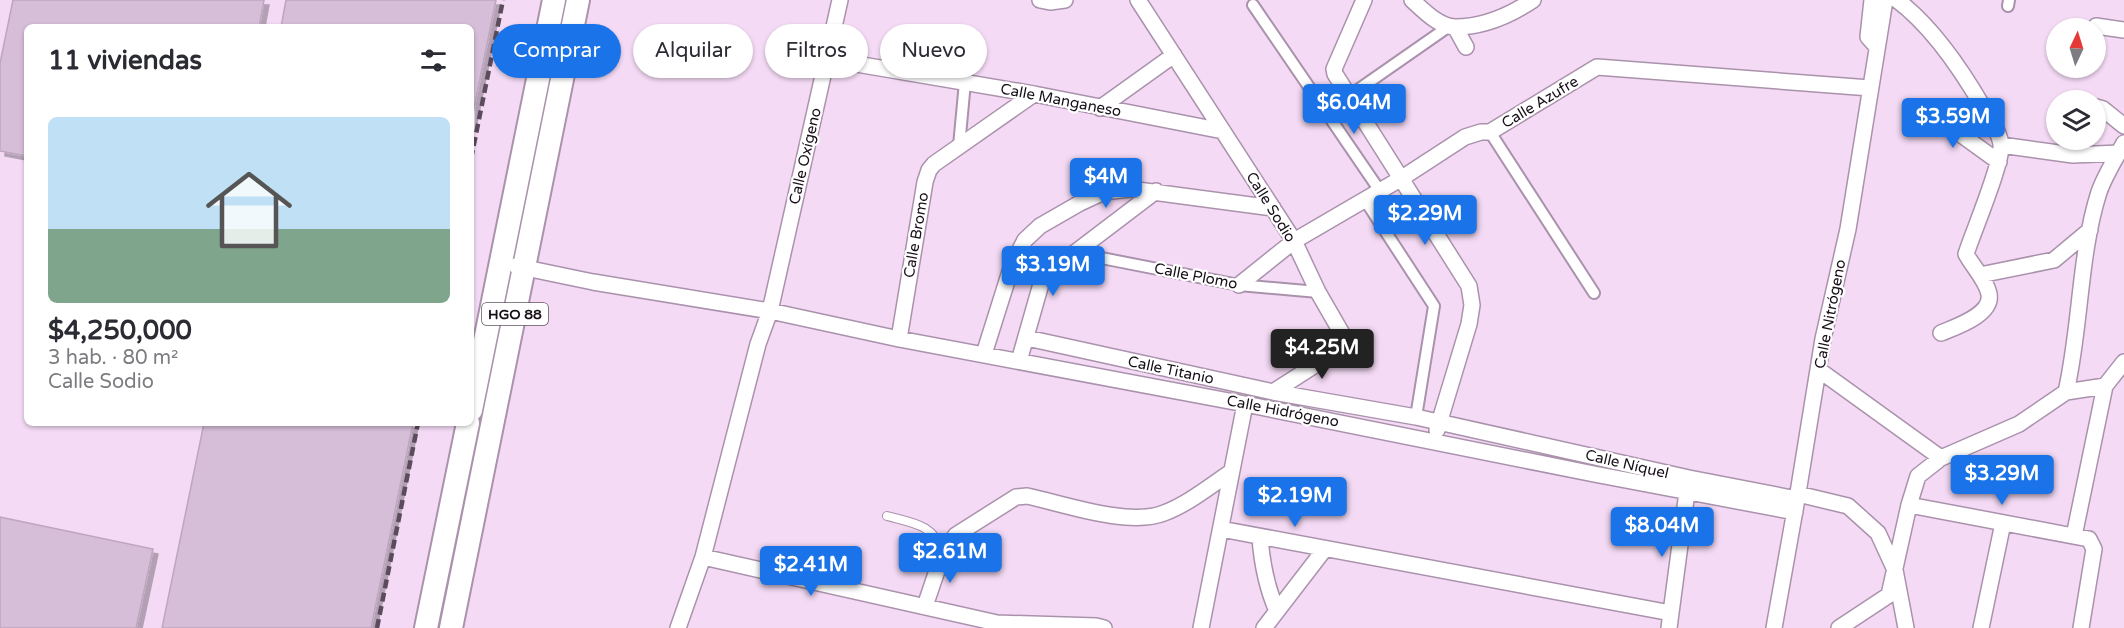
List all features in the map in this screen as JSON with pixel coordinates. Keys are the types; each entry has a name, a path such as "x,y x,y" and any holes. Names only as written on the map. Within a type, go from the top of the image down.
{"main road":[{"name":"HGO 88","path":"474,396 554,0"},
{"name":"HGO 88","path":"451,628 578,0"},
{"path":"426,628 467,426"}],"street":[{"name":"Calle Oxígeno","path":"835,24 840,0"},
{"path":"1040,0 1050,2 1065,0"},
{"name":"Calle Sodio","path":"1138,0 1294,241 1318,292 1348,344 1273,392"},
{"path":"1364,0 1334,69 1335,74 1469,286 1472,305 1469,324 1433,441"},
{"path":"1413,0 1425,13 1451,27 1466,47"},
{"path":"1349,96 1451,27 1469,27 1490,22 1516,11 1533,0"},
{"path":"1872,0 1868,37 1877,47"},
{"name":"Calle Nitrógeno","path":"1773,628 1797,502 1823,339 1848,229 1885,0"},
{"path":"1897,0 1910,10 1934,36 1969,82 1996,129 2001,146 1999,162 1966,254 1980,275 1989,295 1988,304 1984,310 1969,321 1941,333"},
{"path":"1253,5 1380,191"},
{"path":"2106,27 2124,30"},
{"path":"1100,108 1173,55"},
{"name":"Calle Manganeso","path":"868,66 1035,94 1223,131"},
{"name":"Calle Azufre","path":"1239,285 1294,241 1402,178 1465,137 1490,132 1597,67 1870,88"},
{"name":"Calle Oxígeno","path":"678,628 703,557 758,344 770,311 823,78"},
{"path":"959,146 965,82"},
{"name":"Calle Bromo","path":"899,339 925,182 929,170 959,146 1035,94"},
{"path":"1927,110 1999,162"},
{"path":"2106,111 2124,126"},
{"path":"1490,132 1594,293"},
{"path":"2001,146 2073,155 2121,148"},
{"path":"2066,392 2073,360 2090,230 2100,190 2121,148"},
{"path":"984,354 1012,265 1025,240 1040,226 1080,203 1104,192 1130,189 1273,208"},
{"path":"1019,361 1043,277 1156,191"},
{"path":"1365,200 1434,306 1416,417"},
{"path":"1980,275 2054,260 2090,230"},
{"name":"Calle Plomo","path":"1076,253 1239,285 1318,292"},
{"name":"Calle Hidrógeno","path":"502,262 593,282 770,311 899,339 1245,404 1687,492 1797,502"},
{"name":"Calle Titanio","path":"1027,338 1273,392 1457,425"},
{"path":"2074,536 2105,386 2124,362"},
{"path":"1819,370 1941,458"},
{"path":"1839,628 1889,595 1909,505 1918,476 1941,458 2019,424 2066,392 2105,386"},
{"path":"1201,628 1245,404"},
{"name":"Calle Níquel","path":"1457,425 1797,502"},
{"path":"925,606 943,553 956,535 1016,497 1027,496 1140,518 1170,510 1231,472"},
{"path":"1221,530 1670,621 1687,492"},
{"path":"1797,502 1848,506 1878,532 1895,570 1906,628"},
{"path":"1909,505 2089,539 2094,549 2081,628"},
{"path":"1982,628 2003,523"},
{"path":"1260,538 1263,570 1277,610"},
{"path":"1264,628 1324,550"},
{"path":"703,557 925,606 997,625 1104,628"}],"lane":[{"path":"887,516 930,530 936,536 943,553"}],"building":[{"path":"13,0 264,0 260,24 24,24 24,155 0,151 0,63"},
{"path":"286,0 496,0 474,108 474,24 282,24"},
{"path":"203,426 412,426 371,628 162,628"},
{"path":"0,517 153,549 136,628 0,628"}],"railway":[{"path":"474,144 503,0"},
{"path":"377,628 417,426"}]}
